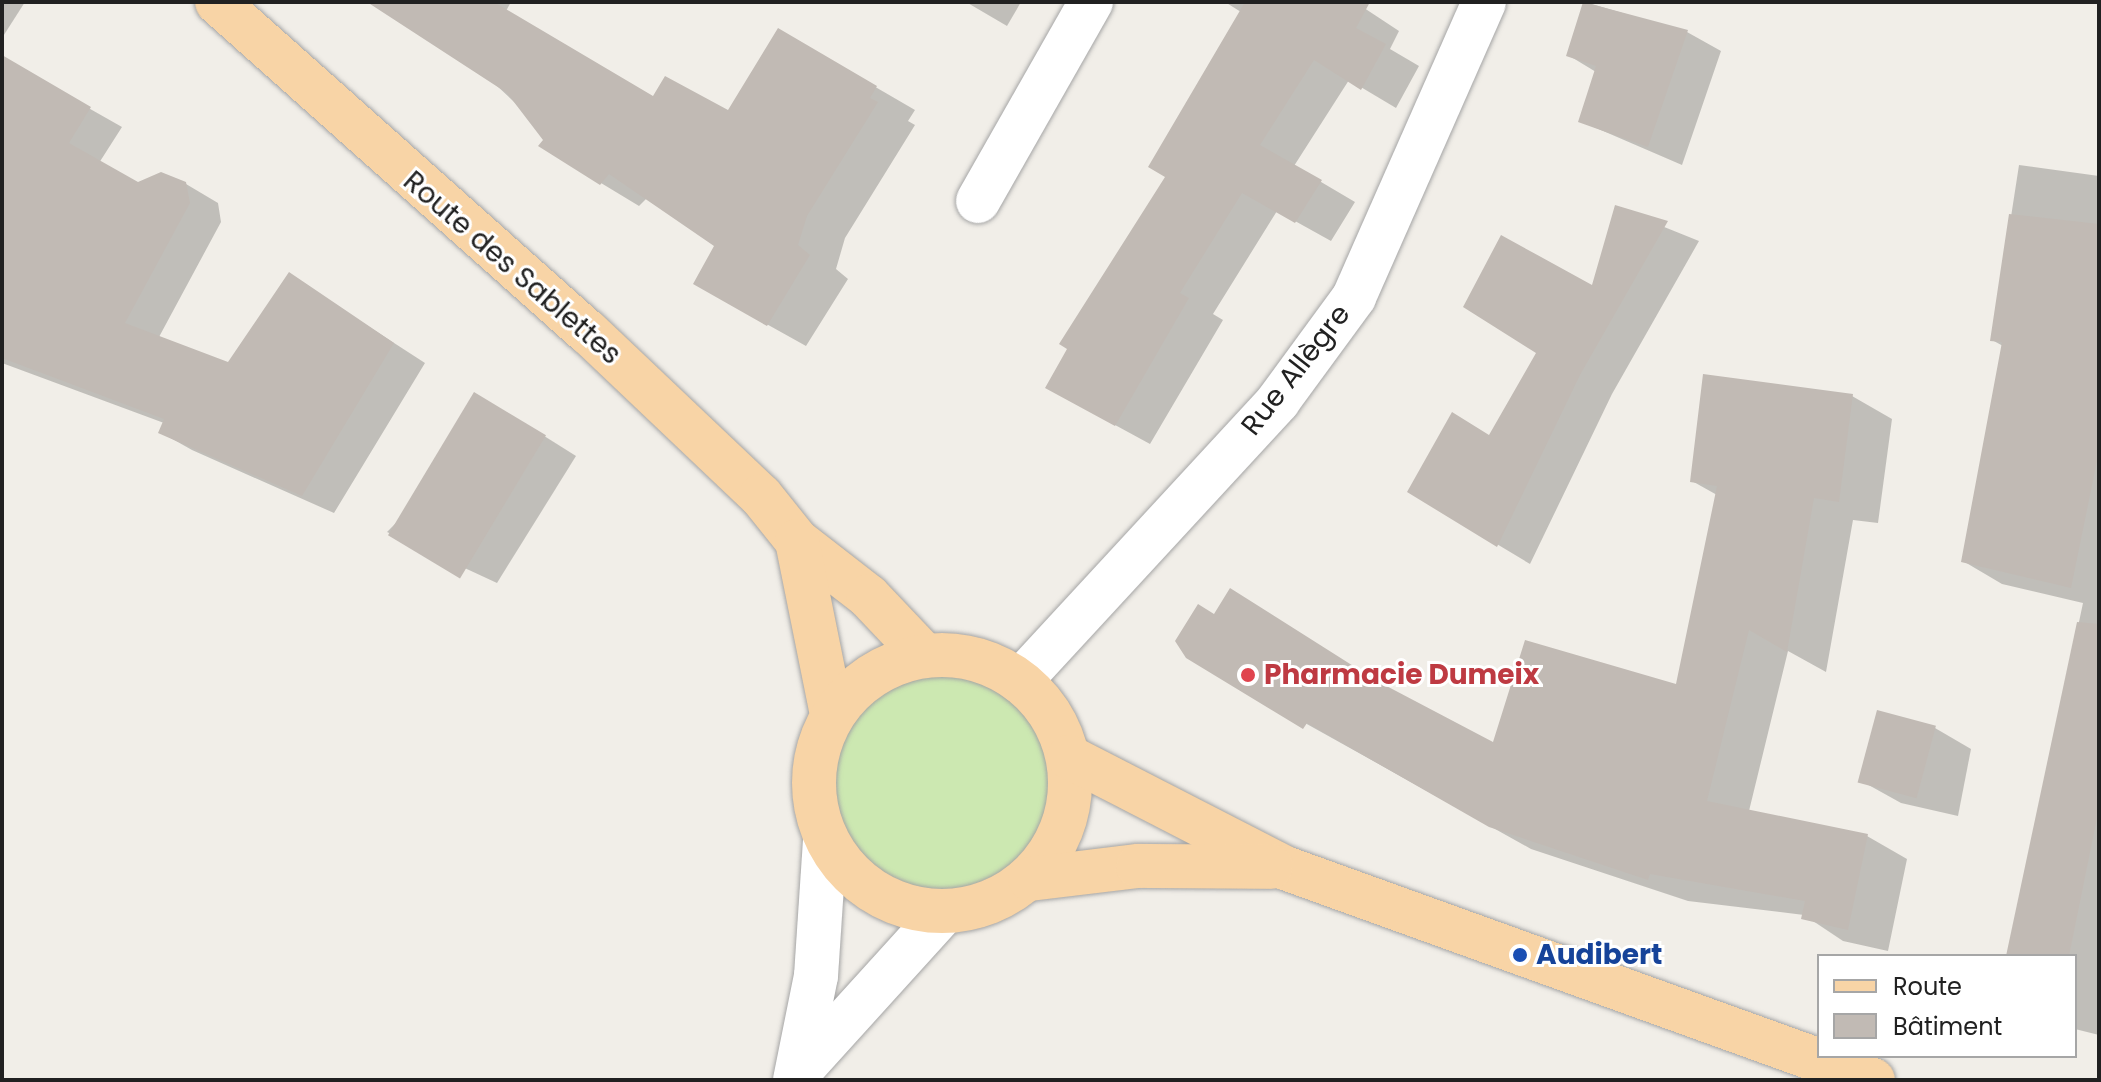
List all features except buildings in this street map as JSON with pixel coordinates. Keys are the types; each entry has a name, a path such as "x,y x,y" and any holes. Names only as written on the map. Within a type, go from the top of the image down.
{"main road":[{"name":"Route des Sablettes","path":"217,2 588,332 761,496 797,541 868,596 924,655"},
{"name":"Route des Sablettes","path":"797,541 832,715"},
{"path":"1030,879 1058,843 1070,801 1069,757 1042,701 1020,681 991,664 924,655 877,673 832,715 816,755 814,798 825,840 874,893 944,912 975,908 1030,879 1138,866 1285,868"},
{"path":"1069,757 1285,868 1873,1080"}],"street":[{"path":"978,201 1091,2"},
{"name":"Rue Allègre","path":"1020,681 1278,401 1354,297 1484,2"},
{"path":"797,1076 816,976 825,840"},
{"path":"797,1076 944,912"}],"green space":[{"path":"929,655 955,655 991,664 1033,692 1061,734 1068,758 1068,808 1061,832 1033,874 991,902 955,911 929,911 893,902 851,874 823,832 814,796 814,770 823,734 851,692 893,664"}],"place":[{"name":"Pharmacie Dumeix","path":"1248,675"},
{"name":"Audibert","path":"1520,955"}]}
